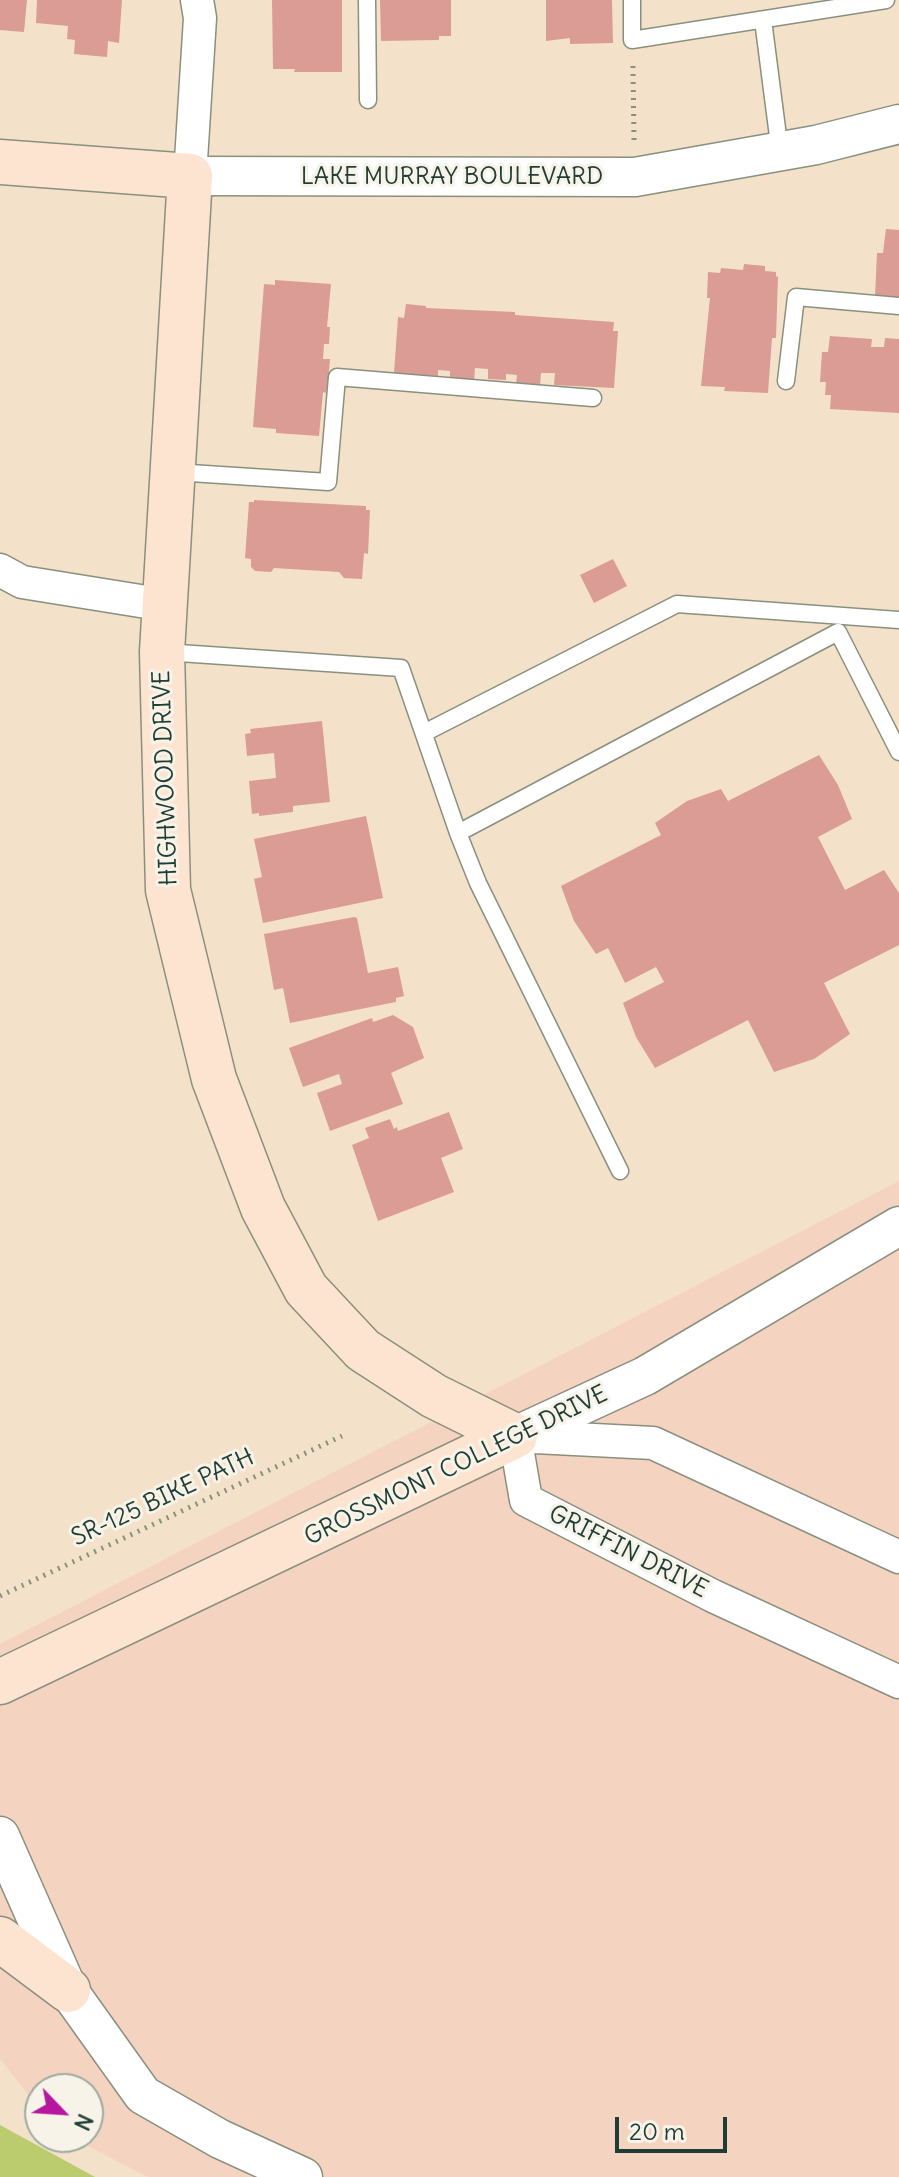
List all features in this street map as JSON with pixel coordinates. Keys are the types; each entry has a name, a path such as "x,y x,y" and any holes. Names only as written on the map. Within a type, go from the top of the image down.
{"main road":[{"name":"LAKE MURRAY BOULEVARD","path":"0,162 190,176"},
{"name":"HIGHWOOD DRIVE","path":"190,176 162,652 168,890 214,1079 263,1208 306,1289 363,1350 434,1396 515,1436"},
{"name":"GROSSMONT COLLEGE DRIVE","path":"0,1682 515,1436"},
{"path":"0,1939 68,1990"}],"street":[{"path":"190,176 200,18 197,0"},
{"name":"LAKE MURRAY BOULEVARD","path":"190,176 635,177 816,145 899,124"},
{"path":"0,570 22,582 165,605"},
{"name":"GROSSMONT COLLEGE DRIVE","path":"515,1436 645,1376 899,1226"},
{"path":"515,1436 653,1443 899,1557"},
{"name":"GRIFFIN DRIVE","path":"515,1436 526,1500 713,1596 899,1682"},
{"path":"0,1836 68,1990 143,2095 220,2139 303,2177"}],"lane":[{"path":"367,0 368,100"},
{"path":"632,0 632,40 886,0"},
{"path":"763,20 780,152"},
{"path":"786,381 796,297 899,306"},
{"path":"174,472 328,482 337,377 593,398"},
{"path":"424,733 677,604 839,624 899,620"},
{"path":"839,624 897,744"},
{"path":"458,833 839,624"},
{"path":"162,652 401,668 478,883 620,1171"}],"path":[{"path":"632,40 635,177"},
{"name":"SR-125 BIKE PATH","path":"0,1596 342,1436"}],"shaded area":[{"path":"899,1181 899,2177 148,2177 101,2153 104,2153 104,2073 24,2073 24,2090 0,2059 0,1644"}],"green space":[{"path":"0,2125 24,2138 24,2153 51,2153 95,2177 0,2177"}],"building":[{"path":"0,0 27,0 24,32 0,30"},
{"path":"37,0 122,0 119,43 108,41 107,57 74,54 75,40 67,39 68,26 36,23"},
{"path":"272,0 342,0 342,72 273,69"},
{"path":"380,0 451,0 451,36 439,36 439,40 381,41"},
{"path":"546,0 612,0 613,43 570,44 570,38 546,41"},
{"path":"886,229 899,230 899,300 875,296 877,253 883,253"},
{"path":"744,264 765,266 765,271 776,272 778,276 776,338 772,338 768,393 724,391 725,387 701,386 710,298 707,298 708,272 720,273 721,268 743,270"},
{"path":"275,280 331,284 327,327 330,327 329,344 324,344 323,359 330,359 319,436 276,433 276,429 253,427 264,284 275,285"},
{"path":"406,304 614,322 613,331 618,331 614,388 554,385 555,373 541,373 540,386 516,384 517,375 506,374 506,380 488,379 488,369 475,368 474,381 450,380 450,371 438,370 438,376 394,373 398,317 404,318"},
{"path":"830,336 872,339 871,347 884,347 885,338 899,339 899,413 830,409 831,395 825,395 826,382 820,382 822,352 828,352"},
{"path":"249,502 366,506 366,510 370,510 368,554 364,553 362,579 344,578 339,572 274,568 271,572 255,571 251,567 251,559 245,558"},
{"path":"613,559 627,586 594,603 580,575"},
{"path":"322,721 330,802 293,806 293,812 252,814 249,781 276,778 274,753 247,756 245,734 251,733 250,729"},
{"path":"819,755 838,785 852,819 818,837 845,890 884,870 899,893 899,945 824,983 850,1034 814,1059 774,1072 748,1020 655,1068 636,1037 623,1003 664,982 656,967 625,983 608,948 596,954 574,921 561,886 661,835 655,823 687,801 721,789 728,801"},
{"path":"366,816 383,898 263,923 254,879 262,877 254,839"},
{"path":"357,918 368,973 398,967 404,996 396,998 396,1002 290,1023 283,988 274,990 264,934"},
{"path":"393,1015 413,1027 424,1058 391,1073 403,1104 330,1131 317,1093 342,1084 339,1074 303,1087 289,1048 372,1018 373,1022"},
{"path":"449,1112 463,1149 441,1158 454,1192 378,1221 352,1145 369,1138 365,1128 390,1119 398,1131"}]}
